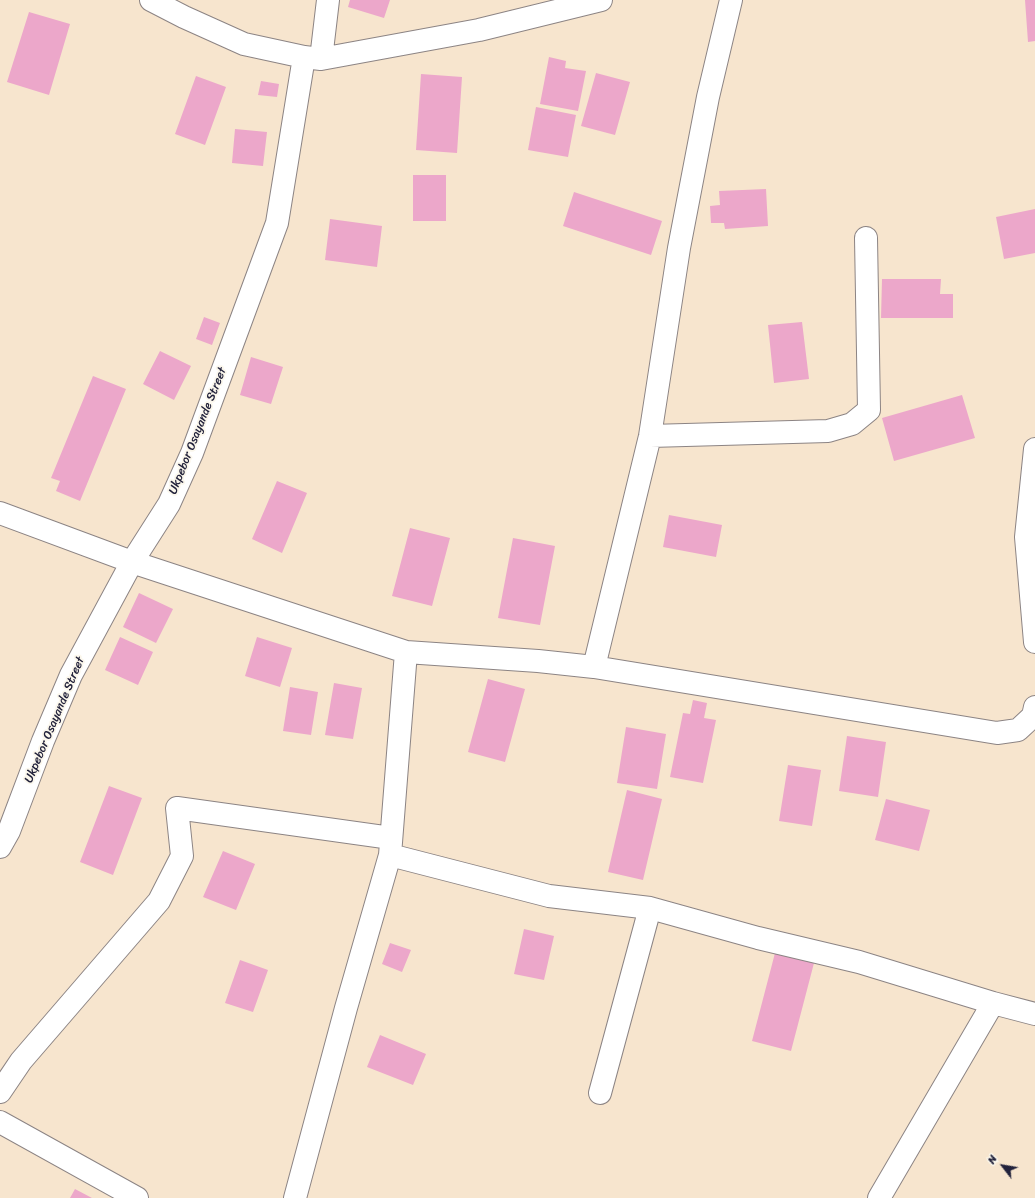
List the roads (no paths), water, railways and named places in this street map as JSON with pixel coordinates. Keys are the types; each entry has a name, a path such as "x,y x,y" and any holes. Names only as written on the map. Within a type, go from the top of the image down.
{"street":[{"path":"150,0 244,44 312,58 478,30 601,0"},
{"name":"Ukpebor Osayande Street","path":"0,847 9,831 43,741 71,675 132,562 169,504 192,453 277,223 312,58 328,0"},
{"path":"594,667 650,436 680,240 708,97 731,0"},
{"path":"650,436 828,431 852,424 869,410 866,238"},
{"path":"1035,449 1026,537 1035,642"},
{"path":"0,513 132,562 406,652 538,661 594,667 996,733 1018,730 1033,716 1035,707"},
{"path":"295,1198 391,846 406,652"},
{"path":"0,1092 22,1061 159,901 182,856 178,808 391,846 549,896 650,908 758,938 859,962 993,1003 1035,1014"},
{"path":"600,1093 650,908"},
{"path":"879,1198 993,1003"},
{"path":"0,1122 137,1198"}]}
